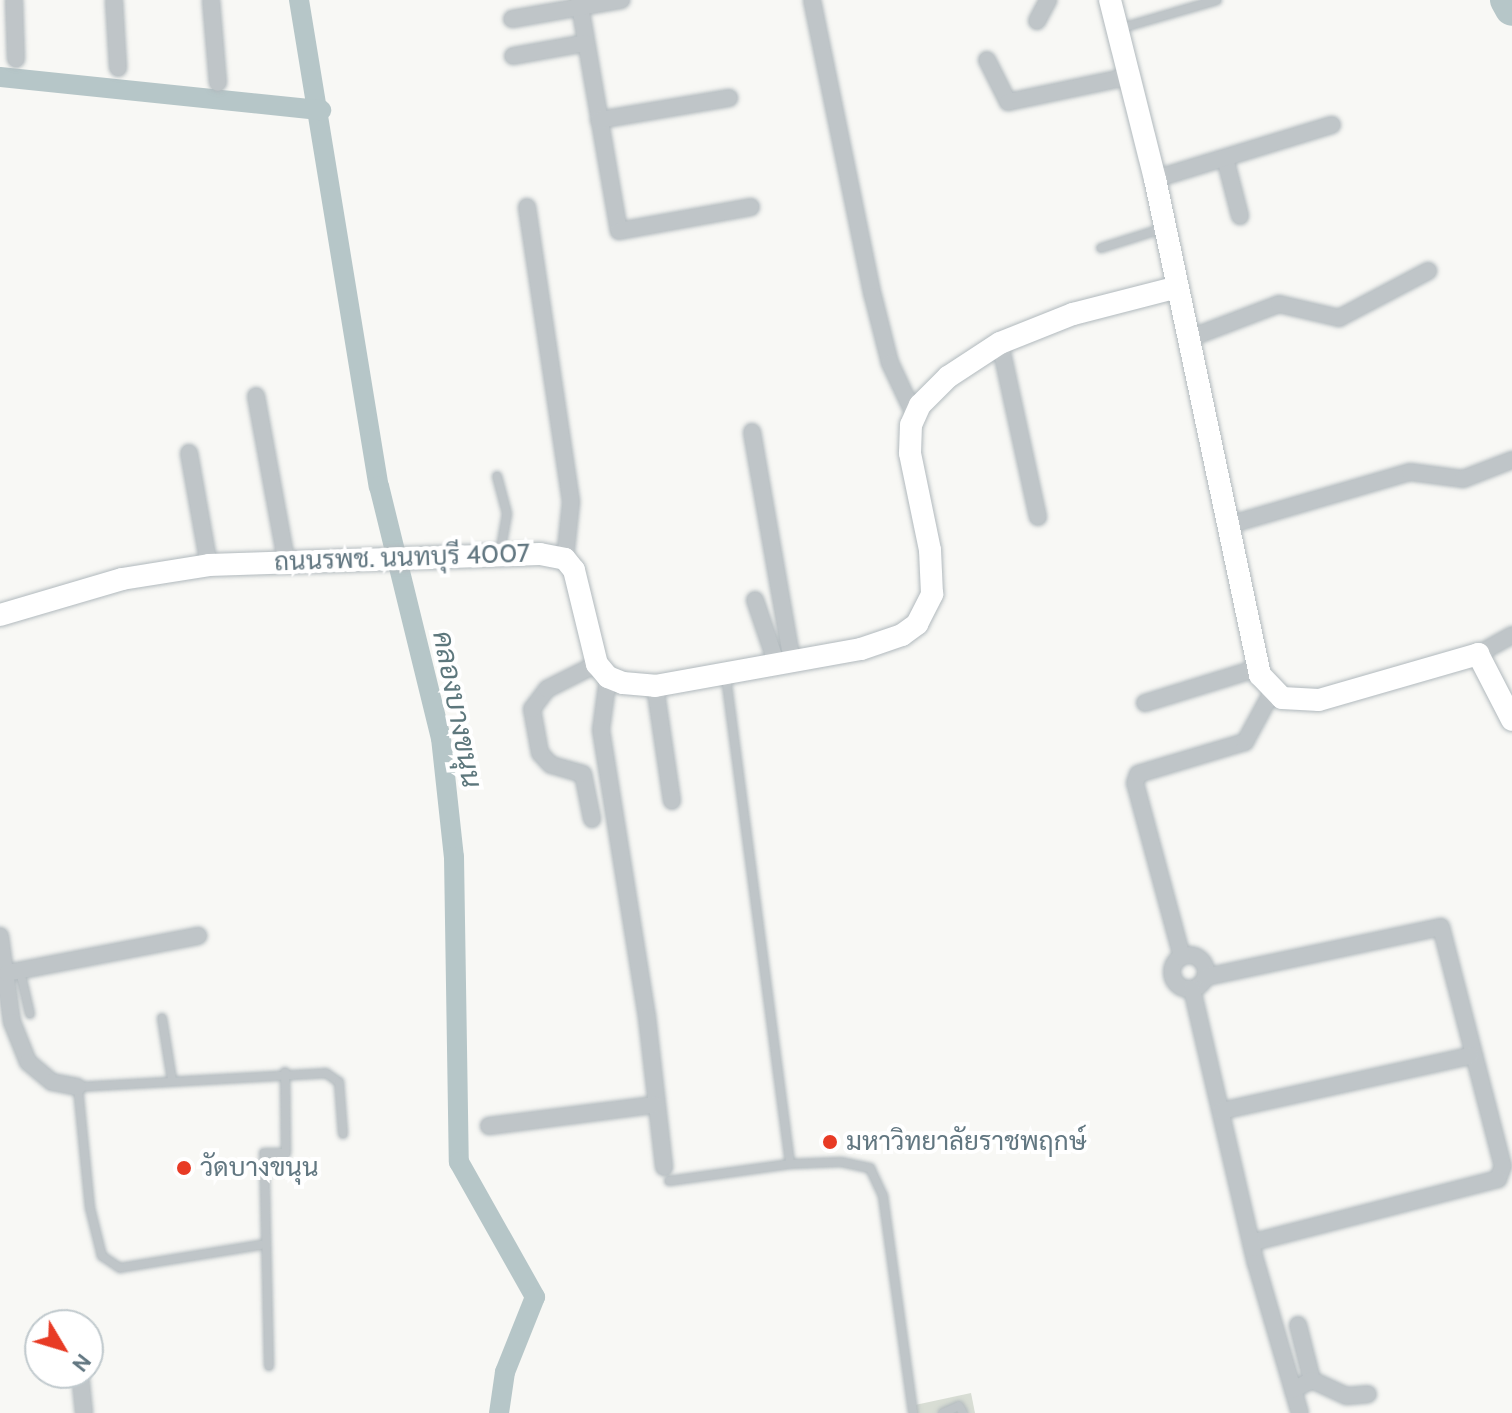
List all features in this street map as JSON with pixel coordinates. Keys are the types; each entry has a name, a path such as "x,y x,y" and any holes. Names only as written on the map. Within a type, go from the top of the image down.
{"street":[{"path":"14,0 16,59"},
{"path":"114,0 118,68"},
{"path":"211,0 218,83"},
{"path":"512,19 580,3 621,0"},
{"path":"592,819 583,774 551,765 540,753 532,709 547,689 602,671 655,686 785,664 886,642 917,624 928,607 933,573 910,453 914,414 890,363 873,296 812,0"},
{"path":"1037,21 1048,0"},
{"path":"1110,0 1155,179 1232,524 1258,668 1272,692 1296,701 1319,700 1478,654 1512,635"},
{"path":"580,3 619,231 751,207"},
{"path":"513,56 585,43"},
{"path":"987,60 1008,102 1127,77"},
{"path":"599,120 729,98"},
{"path":"1155,179 1332,125"},
{"path":"1225,158 1240,216"},
{"path":"527,207 571,502 565,559"},
{"path":"1190,338 1279,304 1339,318 1428,271"},
{"path":"914,414 948,377 1000,343 1073,314 1178,287"},
{"path":"1000,343 1038,517"},
{"path":"256,396 286,560"},
{"path":"752,432 785,664"},
{"path":"189,453 209,565"},
{"path":"1232,524 1410,472 1463,479 1512,460"},
{"name":"ถนนรพช. นนทบุรี 4007","path":"0,615 122,579 209,565 499,553 565,559 577,578 602,671"},
{"path":"755,600 785,664"},
{"path":"1478,654 1512,720"},
{"path":"1145,703 1258,668"},
{"path":"602,671 601,730 647,1017 654,1105 666,1174"},
{"path":"655,686 672,801"},
{"path":"1251,1243 1498,1179 1503,1166 1470,1056 1446,933 1441,927 1206,977 1192,989 1181,988 1172,976 1182,957 1135,783 1138,774 1245,742 1272,692"},
{"path":"0,936 13,972 6,1022 28,1062 39,1074 78,1087"},
{"path":"13,972 198,936"},
{"path":"1182,957 1197,957 1206,977"},
{"path":"1192,989 1251,1243 1300,1413"},
{"path":"1221,1111 1470,1056"},
{"path":"489,1126 654,1105"},
{"path":"1298,1325 1312,1380"},
{"path":"1293,1390 1312,1380"},
{"path":"1312,1380 1347,1396 1368,1394"},
{"path":"82,1389 84,1413"}],"lane":[{"path":"1117,29 1217,0"},
{"path":"1101,248 1165,228"},
{"path":"497,476 507,514 499,553"},
{"path":"726,675 790,1164"},
{"path":"13,972 30,1014"},
{"path":"162,1018 172,1080"},
{"path":"269,1366 264,1153 286,1153 285,1072"},
{"path":"266,1244 120,1268 102,1256 90,1208 87,1137 78,1087 285,1072 334,1075 343,1134"},
{"path":"666,1174 841,1162 870,1168 883,1196 913,1413"},
{"path":"943,1413 959,1406 963,1413"}],"shaded area":[{"path":"971,1393 975,1413 917,1413 915,1405"}],"waterway":[{"name":"คลองบางขนุน","path":"299,0 379,486 441,738 454,857 459,1162 535,1297 505,1372 499,1413"},
{"path":"1507,0 1512,9"},
{"path":"0,77 321,110"}],"place":[{"name":"มหาวิทยาลัยราชพฤกษ์","path":"830,1142"},
{"name":"วัดบางขนุน","path":"184,1168"}]}
